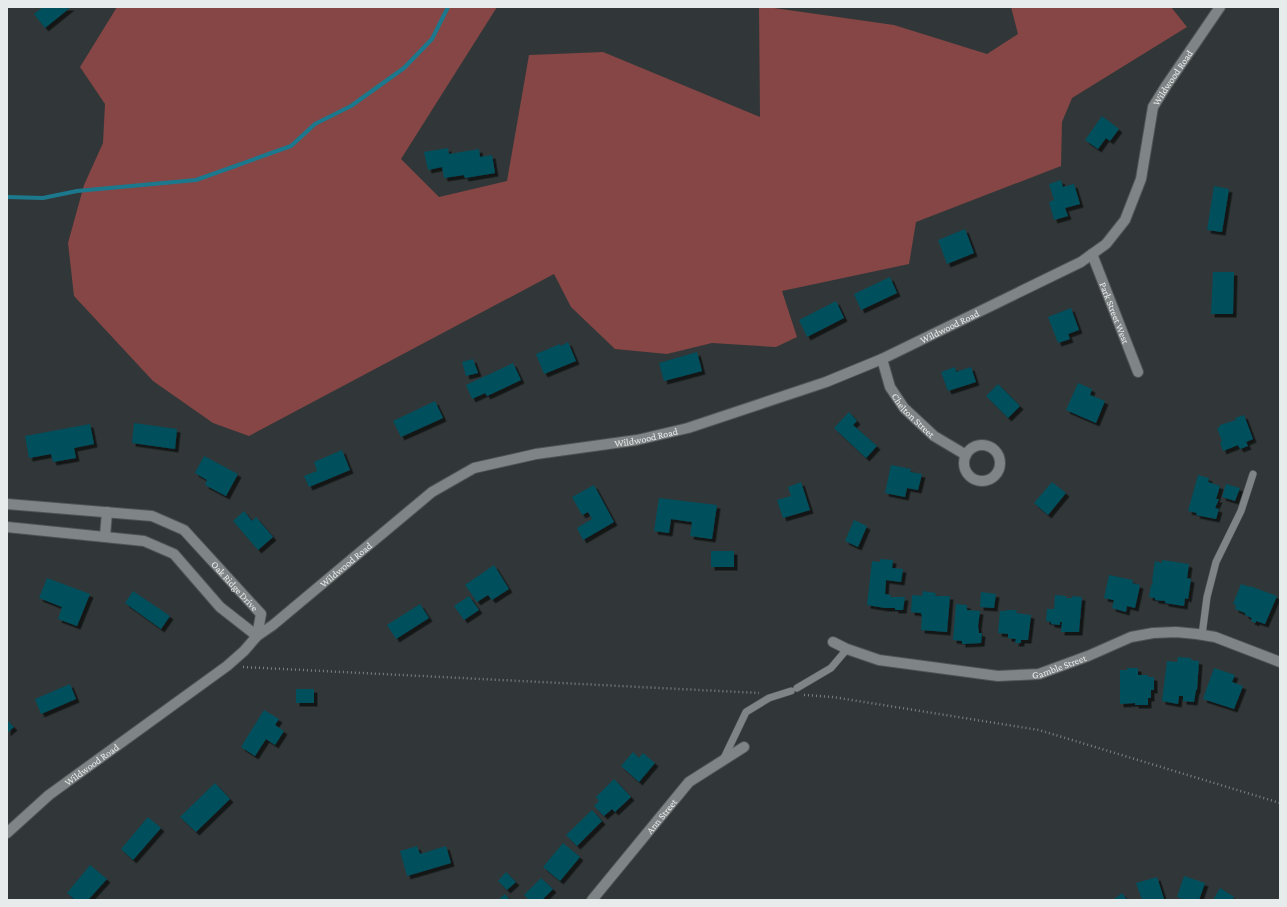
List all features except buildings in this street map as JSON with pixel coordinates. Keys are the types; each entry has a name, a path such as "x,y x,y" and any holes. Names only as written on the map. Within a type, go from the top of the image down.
{"street":[{"name":"Wildwood Road","path":"7,833 49,795 227,666 244,651 257,636 273,625 432,492 474,468 536,454 637,440 688,428 826,382 882,359 1081,262 1106,244 1125,220 1141,179 1153,107 1220,7"},
{"name":"Park Street West","path":"1092,254 1138,372"},
{"name":"Chelton Street","path":"882,359 890,387 904,408 934,436 966,455"},
{"name":"Oak Ridge Drive","path":"7,504 152,516 184,530 262,614 257,636"},
{"path":"105,536 107,512"},
{"path":"7,527 144,541 174,554 220,607 257,636"},
{"name":"Gamble Street","path":"833,642 879,660 992,676 1039,674 1055,669 1131,637 1154,633 1176,632 1215,637 1280,662"},
{"name":"Ann Street","path":"592,900 689,782 744,747"}],"lane":[{"path":"1202,635 1207,597 1216,562 1241,511 1253,474"},
{"path":"723,761 746,712 769,698 794,689 831,668 848,649"}],"shaded area":[{"path":"117,7 497,7 401,159 439,197 507,181 529,55 603,52 760,117 759,7 894,25 987,54 1018,34 1011,7 1171,7 1187,27 1072,98 1062,122 1061,166 916,222 909,264 782,291 797,337 776,347 712,343 667,354 615,349 571,307 554,274 249,436 213,423 153,381 74,296 68,243 84,185 103,143 105,104 80,67"}],"waterway":[{"path":"7,197 43,198 77,191 196,180 291,146 315,124 351,106 404,68 432,39 448,7"}]}
